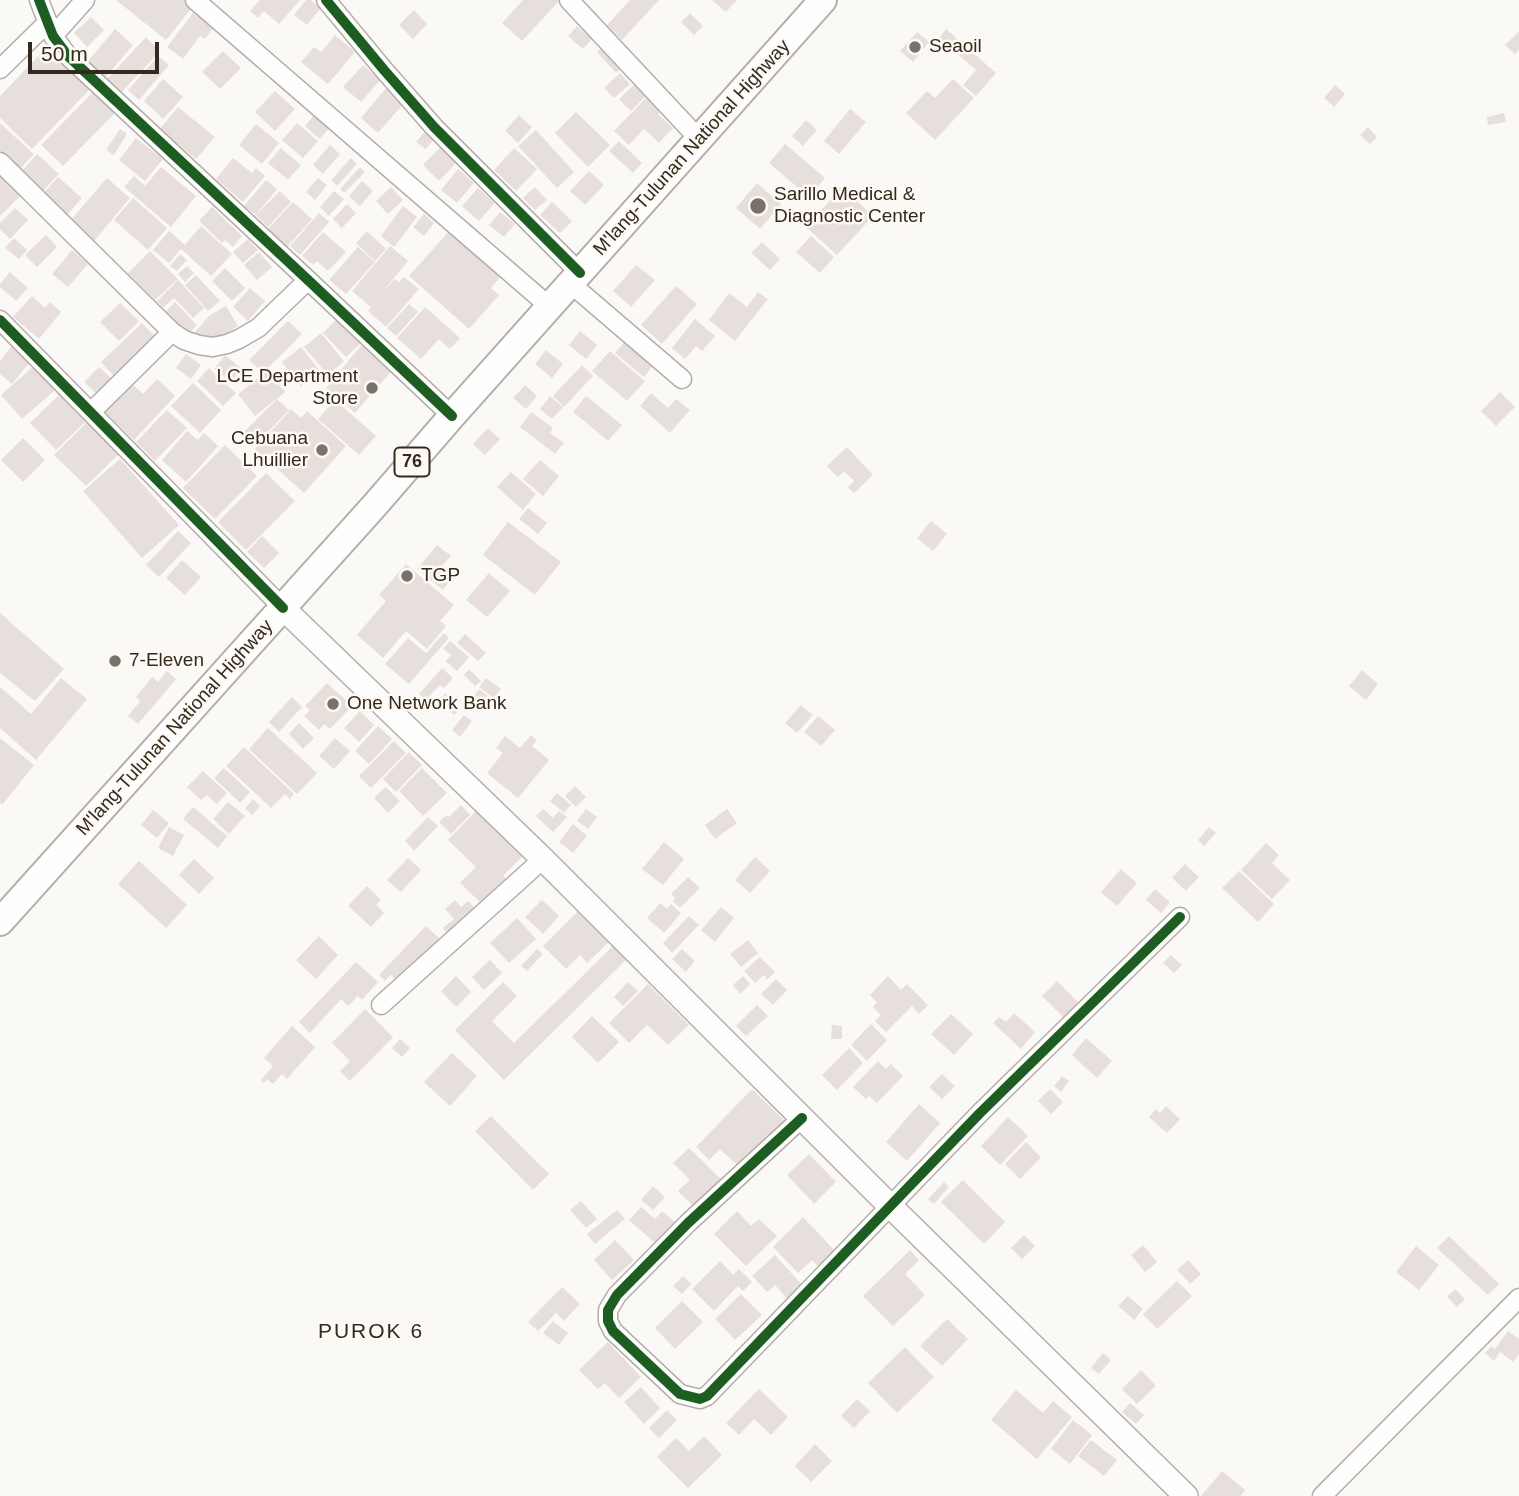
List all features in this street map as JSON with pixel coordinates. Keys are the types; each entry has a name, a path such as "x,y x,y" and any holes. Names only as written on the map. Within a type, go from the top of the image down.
{"highway":[{"name":"M'lang-Tulunan National Highway","path":"0,922 823,0"}],"main road":[{"path":"283,608 543,859 891,1207 1186,1496"}],"street":[{"path":"39,0 63,51 87,76 452,416"},
{"path":"0,69 85,0"},
{"path":"195,0 550,307"},
{"path":"326,0 434,127 575,278 682,379"},
{"path":"569,0 699,139"},
{"path":"0,163 172,332 184,340 213,347 239,339 258,328 308,280"},
{"path":"0,320 283,608"},
{"path":"91,412 172,332"},
{"path":"381,1005 543,859"},
{"path":"802,1118 688,1223 617,1295 608,1310 608,1321 613,1331 680,1394 700,1399 707,1396 980,1113 1180,917"},
{"path":"1322,1496 1519,1298"}],"building":[{"path":"116,0 189,0 195,4 166,40"},
{"path":"260,0 300,0 279,24 264,11 258,18 250,11"},
{"path":"306,0 311,0 321,8 307,25 294,15"},
{"path":"523,0 560,0 522,41 502,23"},
{"path":"630,0 659,0 622,40 607,25"},
{"path":"712,0 737,0 726,12"},
{"path":"414,10 427,24 413,39 399,25"},
{"path":"193,13 213,28 205,39 200,36 183,59 167,47"},
{"path":"690,13 703,26 694,35 681,22"},
{"path":"91,17 104,30 87,47 74,33"},
{"path":"577,26 592,39 583,49 568,36"},
{"path":"115,29 133,45 106,77 88,61"},
{"path":"946,29 996,73 976,96 963,85 976,70 939,38"},
{"path":"1519,31 1519,50 1515,54 1505,45"},
{"name":"Seaoil","path":"917,32 929,42 913,62 900,51"},
{"path":"335,35 355,52 328,84 301,62 314,47 321,52"},
{"path":"146,37 160,51 121,93 106,80"},
{"path":"49,45 92,87 32,149 0,118 0,96"},
{"path":"605,45 625,65 616,73 597,52"},
{"path":"223,51 241,68 220,89 202,72"},
{"path":"158,56 169,65 139,100 128,90"},
{"path":"363,65 380,80 361,102 343,87"},
{"path":"620,73 630,84 614,98 604,88"},
{"path":"163,79 183,97 163,119 144,101"},
{"path":"953,79 974,98 935,140 906,113 927,91 935,98"},
{"path":"638,81 649,93 631,111 619,99"},
{"path":"1335,85 1345,94 1334,107 1324,98"},
{"path":"387,87 405,102 378,133 361,118"},
{"path":"94,91 115,113 63,166 41,145"},
{"path":"275,91 295,109 275,131 255,112"},
{"path":"650,94 665,107 658,114 673,128 659,143 644,129 629,145 614,131"},
{"path":"178,107 215,137 196,159 160,129"},
{"path":"850,109 866,122 839,154 824,141"},
{"path":"576,112 610,145 588,167 555,133"},
{"path":"316,113 331,126 320,139 305,126"},
{"path":"1504,113 1506,122 1488,125 1487,117"},
{"path":"519,115 532,127 518,143 505,131"},
{"path":"806,120 817,130 803,146 792,136"},
{"path":"0,123 34,154 18,171 0,154"},
{"path":"297,123 318,141 303,158 282,140"},
{"path":"256,124 279,143 262,164 239,145"},
{"path":"1368,127 1377,137 1370,144 1360,135"},
{"path":"120,129 127,134 114,155 106,150"},
{"path":"536,130 574,172 557,188 518,146"},
{"path":"425,131 435,138 426,149 416,142"},
{"path":"136,138 163,159 145,181 119,160"},
{"path":"619,141 642,163 633,173 609,151"},
{"path":"785,144 825,178 809,197 769,163"},
{"path":"330,145 340,154 323,174 313,165"},
{"path":"442,145 458,161 439,181 423,165"},
{"path":"281,148 301,165 288,180 268,163"},
{"path":"514,148 537,169 516,191 494,170"},
{"path":"37,154 59,174 42,192 20,173"},
{"path":"233,158 252,173 256,168 265,176 243,202 216,179"},
{"path":"351,158 357,164 337,186 331,180"},
{"path":"161,167 196,196 171,227 124,187 134,176 145,186"},
{"path":"360,167 365,172 344,193 340,189"},
{"path":"458,169 474,183 457,203 441,190"},
{"path":"589,171 604,185 585,205 570,191"},
{"path":"0,175 20,196 0,216"},
{"path":"58,177 82,198 66,216 42,195"},
{"path":"107,178 130,198 94,241 70,221"},
{"path":"318,178 327,185 315,200 306,192"},
{"path":"266,180 277,189 256,215 244,206"},
{"path":"362,181 373,191 360,206 349,196"},
{"path":"757,183 781,204 760,229 736,208"},
{"path":"391,187 403,200 388,214 376,201"},
{"path":"535,187 547,200 535,210 523,198"},
{"path":"842,187 873,216 837,255 806,227"},
{"path":"478,188 495,203 479,221 462,206"},
{"path":"280,191 291,202 268,227 256,215"},
{"path":"334,191 344,199 329,216 320,207"},
{"path":"133,198 167,228 148,250 114,220"},
{"path":"293,202 312,219 287,247 268,229"},
{"path":"552,202 572,221 560,233 540,215"},
{"path":"347,204 356,213 342,228 333,219"},
{"path":"403,206 417,217 394,247 381,236"},
{"path":"212,207 242,236 233,247 225,240 222,243 199,221"},
{"path":"15,208 28,220 10,239 0,229 0,223"},
{"path":"500,212 515,224 504,237 489,225"},
{"path":"319,213 329,222 300,255 290,246"},
{"path":"424,214 434,223 424,236 413,227"},
{"path":"201,226 232,254 211,276 181,249 169,263 153,250 169,231 185,245"},
{"path":"451,229 502,275 491,288 499,295 469,329 409,276"},
{"path":"367,231 386,249 375,261 356,243"},
{"path":"323,232 346,252 328,271 317,261 313,265 302,256"},
{"path":"46,235 57,247 37,267 25,255"},
{"path":"811,236 834,257 820,273 796,252"},
{"path":"14,238 27,250 19,259 5,248"},
{"path":"248,239 258,250 243,263 233,252"},
{"path":"762,242 780,259 770,270 751,253"},
{"path":"390,246 408,261 384,290 395,279 399,282 404,277 419,289 386,327 368,311 371,307 352,291"},
{"path":"358,247 375,262 346,294 329,280"},
{"path":"72,250 88,264 68,287 52,274"},
{"path":"150,251 178,279 155,300 128,273"},
{"path":"259,252 272,267 257,280 244,265"},
{"path":"180,254 187,260 177,271 170,266"},
{"path":"636,265 655,280 631,307 613,291"},
{"path":"187,266 194,273 185,282 178,274"},
{"path":"225,268 245,288 232,301 212,281"},
{"path":"10,272 28,288 16,301 0,287"},
{"path":"196,275 220,301 208,311 185,285"},
{"path":"178,280 204,308 193,318 174,298 163,308 157,301"},
{"path":"676,286 697,304 662,344 641,325"},
{"path":"250,288 265,301 248,321 233,307"},
{"path":"758,292 768,299 735,341 709,320 729,293 747,307"},
{"path":"32,296 45,308 50,302 61,312 39,339 13,317"},
{"path":"175,302 197,325 187,335 165,312"},
{"path":"120,303 139,321 119,341 100,322"},
{"path":"409,304 418,312 396,336 387,328"},
{"path":"226,306 238,326 208,344 195,332 210,315"},
{"path":"425,307 460,338 450,349 439,339 421,359 397,338"},
{"path":"341,315 365,339 346,357 323,333"},
{"path":"695,319 715,336 702,351 696,346 685,359 672,348"},
{"path":"288,321 302,334 263,373 249,360"},
{"path":"142,323 156,338 114,376 101,362"},
{"path":"580,331 597,345 586,359 569,345"},
{"path":"321,333 344,361 328,375 304,347"},
{"path":"627,339 655,363 644,377 615,353"},
{"path":"365,341 395,367 355,413 326,388"},
{"path":"11,347 29,363 12,384 0,374 0,361"},
{"path":"301,347 320,371 301,386 282,362"},
{"path":"546,350 563,364 552,378 535,364"},
{"path":"610,351 645,381 627,401 592,371"},
{"path":"186,354 201,365 191,379 176,368"},
{"path":"225,355 242,369 231,382 214,369"},
{"path":"582,365 593,376 564,407 553,396"},
{"path":"34,366 55,390 22,419 1,395"},
{"path":"99,367 112,379 97,394 84,382"},
{"path":"209,368 236,393 223,406 197,381"},
{"path":"267,371 285,392 255,416 238,394"},
{"path":"157,379 175,396 134,440 104,411 131,383 143,394"},
{"path":"193,383 221,410 200,433 171,406"},
{"path":"525,385 537,396 526,409 513,398"},
{"path":"1500,392 1515,407 1496,426 1481,411"},
{"path":"651,393 668,408 676,399 690,410 670,433 640,406"},
{"path":"59,395 85,422 56,450 30,423"},
{"path":"550,396 563,407 552,419 540,409"},
{"path":"586,396 622,425 608,441 573,412"},
{"path":"277,399 289,410 256,444 244,432"},
{"path":"335,400 376,436 359,455 318,419"},
{"path":"291,409 301,418 307,411 346,446 304,493 255,449"},
{"path":"167,410 187,428 155,461 136,442"},
{"path":"531,412 553,428 550,433 564,443 555,454 520,427"},
{"path":"87,422 119,454 86,486 54,455"},
{"path":"488,428 500,439 485,455 473,444"},
{"path":"187,431 198,440 204,433 218,446 186,482 162,460"},
{"path":"23,438 45,460 23,482 1,460"},
{"path":"225,445 257,476 215,519 183,488"},
{"path":"847,447 873,475 854,493 848,487 854,481 844,471 838,477 827,466"},
{"path":"120,459 179,525 142,558 83,491"},
{"path":"540,460 559,476 543,496 523,479"},
{"path":"511,472 536,494 523,510 497,487"},
{"path":"266,473 295,501 246,550 218,522"},
{"path":"528,508 547,523 538,534 519,519"},
{"path":"931,521 947,534 933,551 917,538"},
{"path":"508,522 561,562 535,595 483,555"},
{"path":"178,531 191,543 159,577 146,565"},
{"path":"262,536 279,553 264,568 247,552"},
{"path":"437,545 451,556 440,568 452,578 443,590 417,569"},
{"path":"182,560 201,577 185,595 166,578"},
{"path":"406,564 454,605 440,621 446,626 427,649 406,631 383,658 357,635 386,601 379,595"},
{"path":"489,573 510,591 487,617 466,600"},
{"path":"0,613 64,669 35,701 0,673"},
{"path":"444,633 449,638 409,684 385,664 408,638 426,653"},
{"path":"465,634 486,653 478,661 457,643"},
{"path":"450,641 469,657 457,671 445,661 451,655 443,649"},
{"path":"442,668 453,678 444,688 440,685 426,700 419,694"},
{"path":"469,669 481,681 475,686 464,675"},
{"path":"1362,670 1378,684 1366,700 1349,686"},
{"path":"167,671 176,679 138,724 128,716 140,701 136,697 152,677 158,682"},
{"path":"61,678 87,699 36,760 0,728 0,687 31,714"},
{"path":"486,678 501,689 494,698 479,687"},
{"path":"327,683 352,706 330,729 324,724 319,730 304,716 310,710 305,706"},
{"path":"479,689 492,699 482,712 469,702"},
{"path":"446,693 457,705 455,707 458,711 454,715 438,700"},
{"path":"292,697 302,707 279,732 269,722"},
{"path":"801,705 813,715 797,733 785,723"},
{"path":"360,711 374,725 359,742 344,728"},
{"path":"464,715 472,721 460,737 452,730"},
{"path":"818,716 835,730 821,746 804,732"},
{"path":"299,723 314,738 303,749 289,734"},
{"path":"378,726 392,739 369,764 355,751"},
{"path":"268,728 317,773 297,794 249,749"},
{"path":"531,735 537,740 532,746 549,760 518,798 487,773 503,753 496,748 505,736 520,748"},
{"path":"0,738 34,765 2,805 0,803"},
{"path":"335,738 350,751 334,769 319,756"},
{"path":"394,741 406,753 371,788 359,776"},
{"path":"244,747 294,794 290,799 285,794 271,808 226,766"},
{"path":"409,752 422,765 396,792 383,779"},
{"path":"224,768 250,792 240,803 214,778"},
{"path":"422,768 447,793 423,816 399,791"},
{"path":"203,771 227,793 217,804 207,795 201,800 187,787"},
{"path":"575,786 586,797 576,807 565,796"},
{"path":"386,787 400,801 388,813 374,798"},
{"path":"557,793 571,805 564,813 550,801"},
{"path":"253,799 260,806 252,815 245,808"},
{"path":"228,802 245,816 229,834 213,819"},
{"path":"461,805 470,815 451,834 439,822 446,815 449,817"},
{"path":"193,807 227,836 218,848 183,819"},
{"path":"543,809 553,818 559,811 567,817 553,832 536,816"},
{"path":"586,809 597,817 588,829 577,821"},
{"path":"727,809 737,823 715,839 705,825"},
{"path":"153,810 169,823 157,838 141,825"},
{"path":"476,811 523,856 503,876 509,881 484,906 460,883 476,867 448,840"},
{"path":"428,817 438,826 414,851 405,841"},
{"path":"573,824 587,836 573,853 559,842"},
{"path":"169,827 184,835 173,856 158,848"},
{"path":"1209,827 1216,833 1204,846 1198,840"},
{"path":"664,842 684,859 663,885 642,869"},
{"path":"1266,843 1279,855 1272,863 1290,880 1272,899 1241,870"},
{"path":"755,857 770,871 750,893 735,880"},
{"path":"408,858 421,870 401,892 387,880"},
{"path":"194,859 214,878 199,894 179,875"},
{"path":"139,861 187,905 166,928 118,884"},
{"path":"1185,864 1199,877 1186,891 1172,878"},
{"path":"1121,869 1137,883 1117,906 1101,892"},
{"path":"1239,871 1274,904 1258,922 1222,888"},
{"path":"688,877 700,888 680,908 673,901 675,898 671,894"},
{"path":"367,886 381,900 376,905 384,913 371,927 348,906"},
{"path":"1155,889 1170,902 1161,913 1146,900"},
{"path":"455,900 461,907 468,901 477,911 450,936 443,928 454,919 445,909"},
{"path":"542,900 559,916 543,934 525,917"},
{"path":"660,903 667,909 671,904 681,913 664,933 647,918"},
{"path":"721,907 734,918 715,942 701,930"},
{"path":"579,910 610,941 587,963 580,955 566,969 543,946"},
{"path":"689,916 699,925 672,953 663,943"},
{"path":"517,918 536,939 509,963 490,943"},
{"path":"426,926 441,940 399,983 391,975 385,981 379,975"},
{"path":"319,936 338,955 316,979 296,960"},
{"path":"748,940 758,953 741,967 730,954"},
{"path":"614,945 627,959 504,1080 455,1030 503,982 517,996 492,1021 514,1043"},
{"path":"537,949 543,954 527,971 521,966"},
{"path":"682,949 695,961 686,972 672,959"},
{"path":"1171,955 1182,965 1174,973 1163,963"},
{"path":"760,957 775,972 767,980 764,975 755,983 744,971"},
{"path":"490,960 502,973 484,990 472,977"},
{"path":"356,962 378,982 362,1000 358,996 348,1006 341,999 310,1033 299,1022"},
{"path":"456,976 471,992 456,1007 441,991"},
{"path":"743,976 750,984 740,994 733,985"},
{"path":"888,976 901,990 907,984 928,1005 919,1014 912,1006 886,1032 875,1021 881,1015 873,1007 877,1002 870,995"},
{"path":"776,979 787,990 773,1005 761,994"},
{"path":"1057,981 1078,1002 1063,1017 1042,996"},
{"path":"628,982 638,991 623,1006 614,997"},
{"path":"648,984 689,1025 668,1045 647,1025 629,1043 609,1023"},
{"path":"757,1005 768,1016 746,1036 736,1026"},
{"path":"365,1009 393,1037 350,1081 340,1071 350,1061 332,1043"},
{"path":"1014,1013 1035,1032 1021,1049 993,1023 999,1017 1006,1022"},
{"path":"951,1014 973,1034 954,1055 931,1034"},
{"path":"592,1016 619,1042 598,1063 572,1037"},
{"path":"871,1024 887,1040 867,1061 851,1045"},
{"path":"832,1025 842,1026 842,1039 831,1039"},
{"path":"292,1026 315,1047 287,1079 282,1074 273,1084 267,1079 264,1083 261,1080 273,1066 264,1058"},
{"path":"1086,1038 1112,1061 1097,1078 1072,1055"},
{"path":"400,1039 410,1048 402,1057 392,1048"},
{"path":"849,1048 863,1063 837,1090 822,1075"},
{"path":"452,1053 477,1076 450,1106 424,1082"},
{"path":"878,1061 886,1069 891,1064 903,1076 877,1103 869,1096 866,1099 853,1087"},
{"path":"942,1074 955,1086 942,1099 929,1087"},
{"path":"1062,1076 1069,1081 1061,1092 1054,1086"},
{"path":"752,1089 787,1123 741,1169 720,1149 709,1160 696,1147"},
{"path":"1050,1089 1063,1102 1051,1114 1038,1101"},
{"path":"919,1104 940,1123 907,1161 886,1142"},
{"path":"1166,1106 1180,1119 1167,1133 1149,1117 1156,1109 1160,1113"},
{"path":"491,1116 549,1174 533,1190 475,1131"},
{"path":"1008,1117 1028,1136 1000,1165 981,1146"},
{"path":"1026,1142 1041,1157 1020,1179 1005,1164"},
{"path":"689,1148 724,1182 697,1210 678,1191 690,1180 673,1163"},
{"path":"809,1154 836,1182 814,1204 787,1175"},
{"path":"963,1180 1005,1222 984,1244 941,1202"},
{"path":"944,1182 949,1187 934,1204 928,1199"},
{"path":"653,1186 665,1197 653,1210 641,1200"},
{"path":"581,1201 597,1219 586,1228 570,1210"},
{"path":"641,1207 655,1219 662,1211 677,1224 658,1246 629,1220"},
{"path":"617,1210 625,1219 595,1244 587,1234"},
{"path":"737,1211 751,1226 759,1219 777,1236 746,1266 714,1234"},
{"path":"803,1217 838,1254 821,1270 812,1260 798,1273 773,1247"},
{"path":"1024,1235 1035,1246 1022,1259 1011,1248"},
{"path":"1449,1236 1499,1284 1488,1295 1437,1248"},
{"path":"615,1240 634,1260 612,1280 594,1260"},
{"path":"1143,1245 1157,1262 1145,1272 1131,1255"},
{"path":"1416,1246 1439,1265 1419,1290 1396,1272"},
{"path":"910,1250 919,1260 905,1274 925,1295 893,1326 863,1296"},
{"path":"775,1255 804,1287 789,1301 775,1285 767,1292 752,1276"},
{"path":"1188,1260 1201,1274 1190,1284 1177,1270"},
{"path":"720,1261 733,1275 739,1269 752,1282 743,1291 738,1286 714,1311 692,1289"},
{"path":"683,1276 691,1284 682,1294 673,1286"},
{"path":"1177,1281 1192,1296 1157,1329 1143,1314"},
{"path":"562,1287 580,1304 564,1321 556,1313 538,1331 528,1322"},
{"path":"1455,1289 1465,1299 1457,1307 1447,1297"},
{"path":"741,1294 762,1315 735,1340 715,1319"},
{"path":"1128,1296 1143,1309 1134,1320 1118,1306"},
{"path":"682,1301 703,1322 675,1349 655,1328"},
{"path":"947,1319 968,1339 942,1366 920,1346"},
{"path":"553,1321 568,1333 559,1345 543,1333"},
{"path":"1508,1331 1519,1339 1519,1354 1513,1362 1500,1352 1494,1361 1485,1353 1491,1346 1495,1349"},
{"path":"608,1342 641,1377 619,1398 605,1383 598,1389 579,1370"},
{"path":"905,1347 934,1377 897,1413 868,1383"},
{"path":"1103,1353 1111,1360 1099,1374 1091,1368"},
{"path":"1141,1370 1156,1386 1137,1404 1122,1389"},
{"path":"641,1387 660,1408 644,1424 624,1402"},
{"path":"759,1389 788,1417 771,1435 754,1419 739,1435 726,1423"},
{"path":"1016,1390 1043,1413 1053,1401 1072,1417 1037,1459 991,1420"},
{"path":"857,1399 870,1411 854,1428 841,1416"},
{"path":"1130,1403 1144,1415 1136,1424 1122,1412"},
{"path":"667,1410 677,1420 659,1438 649,1428"},
{"path":"1073,1420 1092,1435 1070,1464 1051,1449"},
{"path":"704,1436 722,1455 688,1488 657,1457 676,1438 689,1451"},
{"path":"1091,1440 1117,1460 1104,1476 1078,1456"},
{"path":"815,1444 832,1461 811,1482 795,1466"},
{"path":"1222,1471 1245,1490 1241,1496 1201,1496"}],"cycle path":[{"path":"39,0 53,36 68,56 452,416"},
{"path":"326,0 434,127 580,273"},
{"path":"0,320 283,608"},
{"path":"802,1118 688,1223 617,1295 608,1310 608,1321 613,1331 680,1394 700,1399 707,1396 980,1113 1180,917"}],"place":[{"name":"Seaoil","path":"915,47"},
{"name":"Sarillo Medical & Diagnostic Center","path":"758,206"},
{"name":"LCE Department Store","path":"372,388"},
{"name":"Cebuana Lhuillier","path":"322,450"},
{"name":"TGP","path":"407,576"},
{"name":"7-Eleven","path":"115,661"},
{"name":"One Network Bank","path":"333,704"}],"district":[{"name":"PUROK 6","path":"371,1332"}]}
